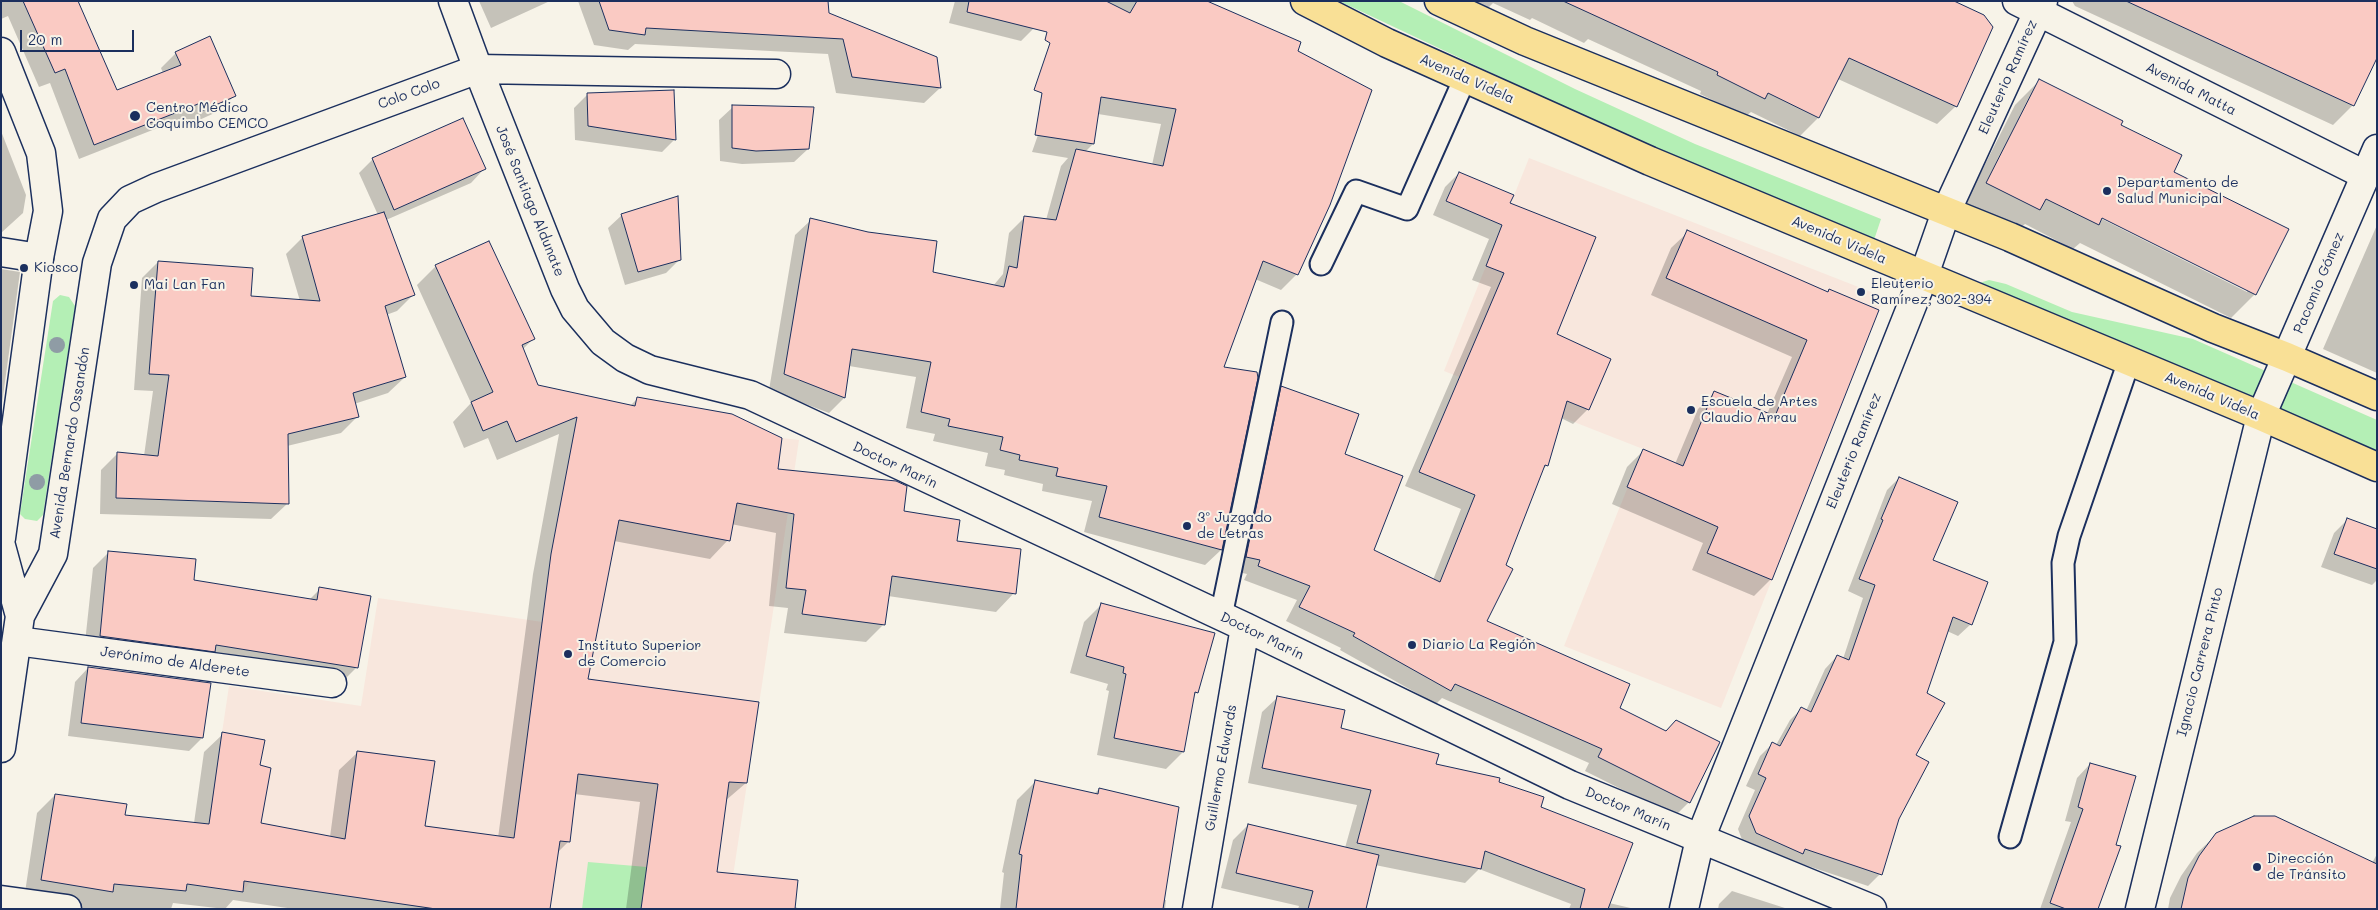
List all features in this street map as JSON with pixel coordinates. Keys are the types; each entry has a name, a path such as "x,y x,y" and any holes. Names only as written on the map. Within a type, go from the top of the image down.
{"main road":[{"name":"Avenida Videla","path":"1305,1 1387,43 1650,161 2261,416 2377,467"},
{"path":"1439,1 1525,41 1946,212 2010,236 2213,328 2287,357 2377,396"}],"street":[{"name":"José Santiago Aldunate","path":"453,1 565,289 575,309 603,342 625,358 650,370"},
{"name":"Eleuterio Ramírez","path":"1684,909 1700,839 1924,275 1946,212 2032,5"},
{"name":"Avenida Matta","path":"2032,5 2365,175"},
{"path":"1,52 41,153 48,211 39,258 1,538"},
{"name":"Colo Colo","path":"97,263 112,218 130,200 156,188 478,69 776,74"},
{"name":"Pacomio Gómez","path":"2261,416 2377,149"},
{"path":"1,252 39,258"},
{"name":"Avenida Bernardo Ossandón","path":"1,748 18,629 53,554 97,263"},
{"name":"Doctor Marín","path":"650,370 750,396 1233,621 1570,785 1872,909"},
{"name":"Ignacio Carrera Pinto","path":"2140,909 2261,416"},
{"name":"Avenida Bernardo Ossandón","path":"1,546 18,629"},
{"name":"Guillermo Edwards","path":"1196,909 1233,621"},
{"name":"Jerónimo de Alderete","path":"18,629 332,683"},
{"path":"1,900 68,909"}],"lane":[{"path":"1321,264 1356,191 1407,209 1465,78"},
{"path":"1233,621 1282,322"},
{"path":"2010,837 2065,642 2063,563 2069,536 2129,361"}],"shaded area":[{"name":"Escuela de Artes Claudio Arrau","path":"1529,158 1884,297 1721,708 1564,646 1643,449 1444,371"},
{"name":"Instituto Superior de Comercio","path":"581,394 635,406 637,397 732,414 782,438 799,440 728,909 436,909 250,882 243,892 199,886 229,686 361,706 378,598 543,622 551,554"}],"green space":[{"path":"1339,1 1399,1 1575,89 1695,144 1881,219 1874,240 1689,166"},
{"path":"1989,280 2006,284 2072,312 2193,339 2377,420 2377,452 1976,284"},
{"path":"60,295 69,297 75,306 43,515 37,521 25,519 20,514 53,301"},
{"path":"588,862 647,867 641,909 582,909"}],"building":[{"path":"23,1 78,1 117,90 181,65 175,52 210,36 236,96 202,111 198,104 94,145 65,69 55,73"},
{"path":"599,1 828,1 829,13 937,57 941,88 852,77 843,39 646,28 645,35 609,30"},
{"path":"969,1 1106,1 1130,13 1137,1 1207,1 1301,42 1298,51 1372,90 1330,205 1298,275 1263,261 1224,367 1257,372 1258,378 1222,550 1099,517 1107,486 1056,476 1058,468 1019,460 1020,455 1000,450 1003,437 948,426 950,419 921,412 931,362 852,349 845,398 784,374 810,218 868,232 937,241 933,272 1004,287 1009,266 1017,268 1024,216 1056,220 1076,149 1163,166 1176,109 1101,97 1094,144 1035,135 1042,93 1034,90 1050,43 1045,40 1047,32 967,12"},
{"path":"1563,1 1954,1 1984,15 1993,27 1957,107 1849,58 1819,118 1768,93 1765,99 1717,75 1718,72"},
{"path":"2126,1 2377,1 2377,58 2354,106"},
{"name":"Departamento de Salud Municipal","path":"2039,79 2123,121 2121,125 2182,155 2174,172 2289,229 2256,295 2102,218 2099,225 2046,199 2040,210 1986,183"},
{"path":"674,90 676,140 588,126 587,93"},
{"path":"732,105 814,107 809,149 756,151 732,148"},
{"path":"463,118 486,169 394,210 372,158"},
{"path":"1459,172 1514,195 1510,203 1596,237 1557,334 1611,359 1589,410 1567,401 1548,466 1545,465 1506,565 1513,569 1487,621 1630,684 1620,708 1666,731 1676,720 1720,742 1690,803 1598,757 1602,749 1455,684 1451,691 1353,636 1355,633 1299,607 1310,586 1258,566 1260,560 1246,557 1281,386 1359,414 1345,454 1403,476 1374,550 1440,582 1475,495 1419,472 1504,273 1486,266 1502,225 1446,201"},
{"path":"678,196 681,260 638,272 621,214"},
{"path":"384,212 415,295 385,306 406,377 353,393 359,417 288,434 289,504 116,498 117,452 158,456 169,375 149,374 158,261 253,268 251,296 320,301 302,236"},
{"path":"1687,230 1828,292 1829,289 1879,310 1772,580 1707,553 1718,527 1627,487 1643,449 1683,466 1714,391 1775,416 1807,340 1666,278"},
{"path":"489,241 535,339 522,345 538,385 635,406 637,397 732,414 782,438 778,469 896,481 907,486 904,511 960,520 957,541 1021,549 1016,594 892,576 885,625 802,614 806,590 786,588 794,514 737,503 730,541 619,520 588,679 759,702 747,783 729,782 717,872 798,880 795,909 641,909 658,784 578,774 570,842 560,841 550,909 436,909 244,881 243,892 187,884 186,891 114,884 113,892 41,880 55,794 127,804 125,815 209,824 222,732 265,740 260,765 271,768 261,823 345,839 357,751 435,761 425,826 514,838 551,554 577,417 516,442 507,421 483,431 471,402 493,392 435,265"},
{"path":"1899,477 1958,502 1933,560 1988,582 1972,625 1953,617 1927,693 1945,703 1916,755 1929,762 1899,819 1882,875 1805,849 1803,854 1756,833 1749,816 1766,778 1758,774 1772,742 1780,746 1801,707 1811,712 1837,655 1849,660 1875,585 1859,579"},
{"path":"2347,518 2377,529 2377,569 2334,554"},
{"path":"108,551 196,559 194,580 317,600 319,587 371,596 358,668 216,645 215,652 100,636"},
{"path":"1101,603 1215,633 1198,693 1195,692 1184,752 1114,738 1126,674 1123,673 1124,667 1086,656"},
{"path":"88,667 211,683 203,738 81,723"},
{"path":"1277,696 1345,710 1341,728 1439,754 1436,764 1500,778 1499,782 1544,797 1541,807 1633,843 1608,909 1580,909 1585,889 1485,851 1481,869 1357,843 1371,790 1262,768"},
{"path":"2090,763 2136,776 2116,845 2121,846 2098,909 2066,909 2050,903 2083,809 2078,807"},
{"path":"1035,780 1098,794 1099,788 1179,807 1163,909 1016,909 1022,855 1019,854"},
{"name":"Dirección de Tránsito","path":"2254,816 2275,816 2377,864 2377,909 2181,909 2188,878 2199,856 2216,833"},
{"path":"1248,824 1379,855 1366,909 1308,909 1313,891 1236,873"}],"place":[{"name":"Centro Médico Coquimbo CEMCO","path":"135,116"},
{"name":"Departamento de Salud Municipal","path":"2107,191"},
{"name":"Kiosco","path":"24,268"},
{"name":"Mai Lan Fan","path":"134,285"},
{"name":"Eleuterio Ramírez, 302-394","path":"1861,292"},
{"name":"Escuela de Artes Claudio Arrau","path":"1691,410"},
{"name":"3º Juzgado de Letras","path":"1187,526"},
{"name":"Diario La Región","path":"1412,645"},
{"name":"Instituto Superior de Comercio","path":"568,654"},
{"name":"Dirección de Tránsito","path":"2257,867"}]}
